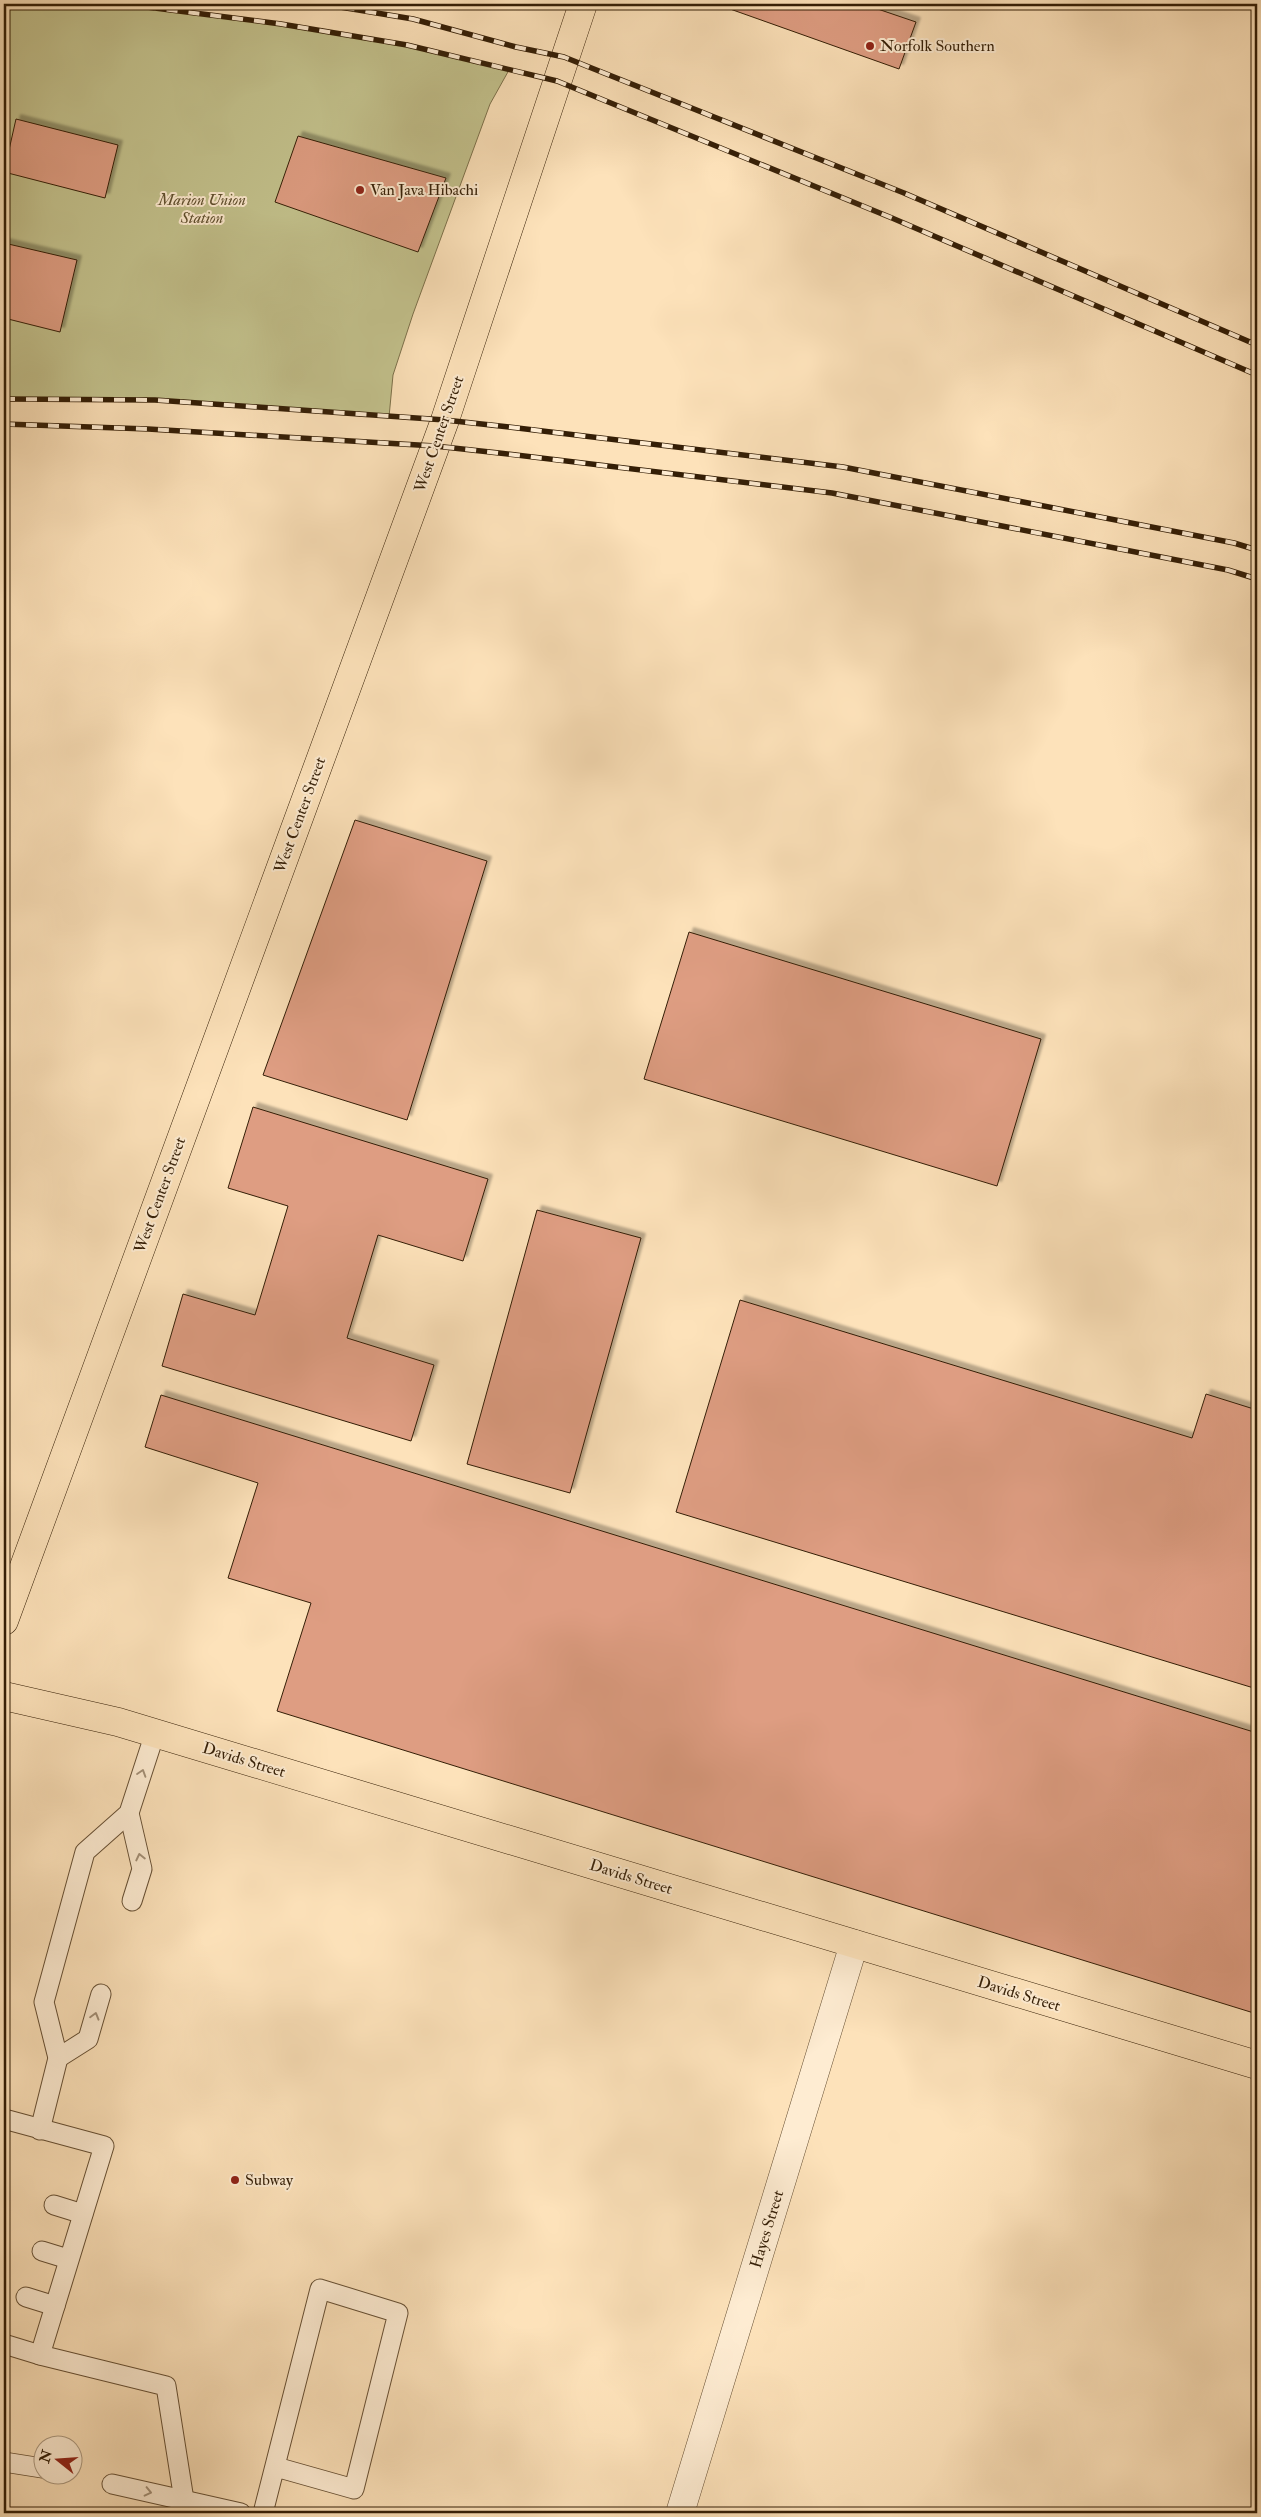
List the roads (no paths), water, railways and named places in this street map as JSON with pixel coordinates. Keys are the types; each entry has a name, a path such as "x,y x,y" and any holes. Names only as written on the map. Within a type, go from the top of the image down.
{"main road":[{"name":"West Center Street","path":"4,1621 436,446 583,4"},
{"name":"Davids Street","path":"4,1696 118,1722 1257,2065"}],"street":[{"name":"Hayes Street","path":"680,2513 854,1944"}],"lane":[{"path":"40,2130 58,2058 44,2002 85,1852 129,1812 155,1733"},
{"path":"129,1812 142,1869 132,1901"},
{"path":"58,2058 88,2039 102,1994"},
{"path":"4,2119 104,2146 40,2355"},
{"path":"54,2205 84,2214"},
{"path":"42,2251 68,2259"},
{"path":"263,2513 320,2289 398,2313 354,2489 276,2467"},
{"path":"26,2297 55,2306"},
{"path":"4,2344 40,2355 166,2386 184,2500"},
{"path":"4,2462 32,2466"},
{"path":"112,2484 241,2513"}],"railway":[{"path":"123,4 281,24 407,45 557,81 892,218 1257,375"},
{"path":"322,4 413,19 516,47 564,57 904,193 1257,345"},
{"path":"4,399 155,400 445,420 843,467 1234,543 1257,550"},
{"path":"4,424 148,429 435,446 832,493 1228,570 1257,579"}],"place":[{"name":"Norfolk Southern","path":"870,46"},
{"name":"Van Java Hibachi","path":"360,190"},
{"name":"Subway","path":"235,2180"}],"park label":[{"name":"Marion Union Station","path":"202,209"}]}
